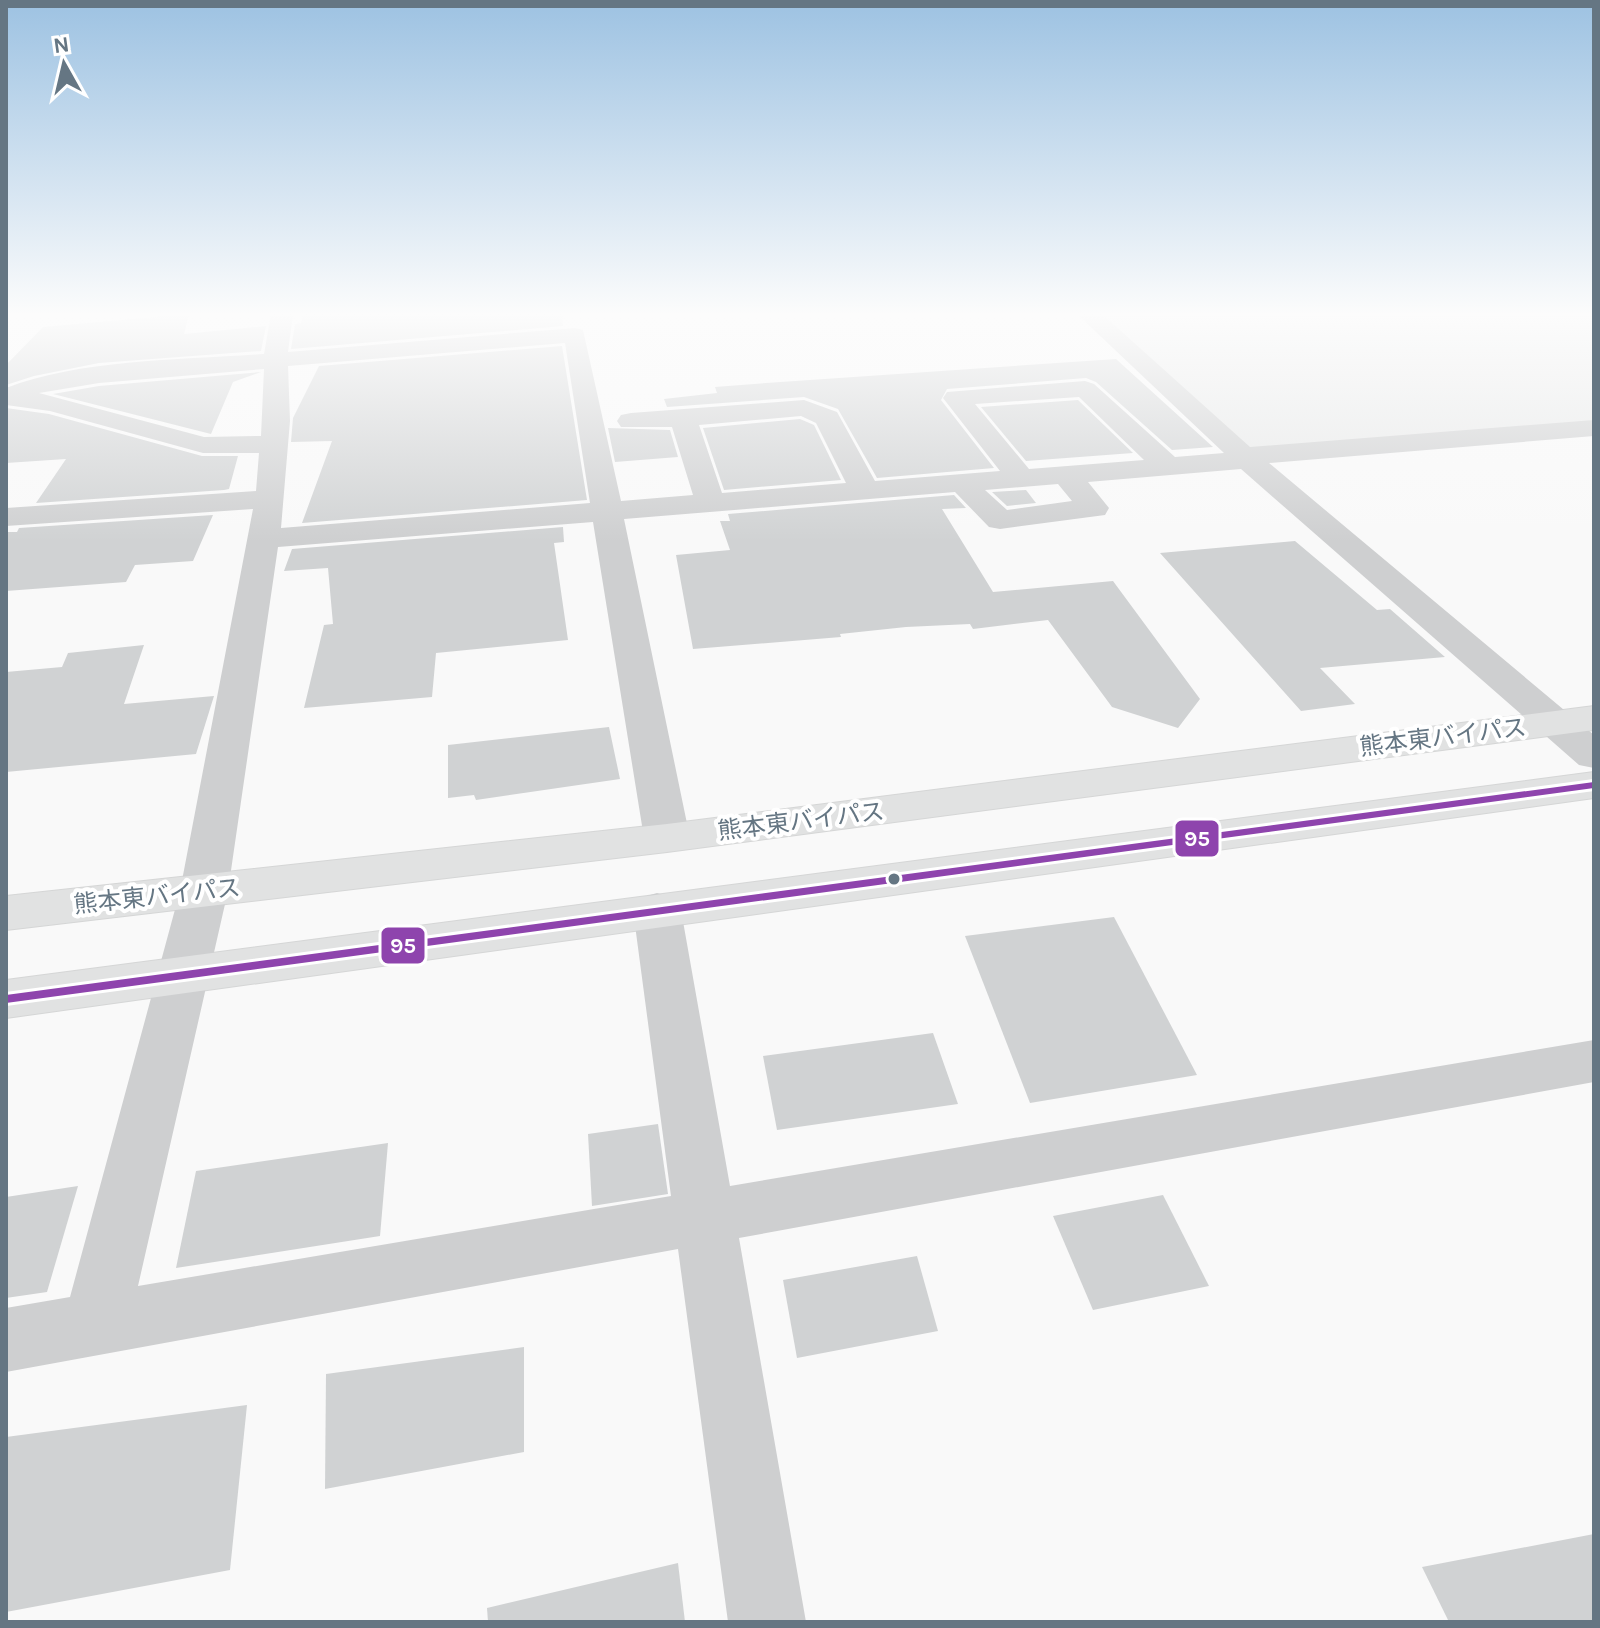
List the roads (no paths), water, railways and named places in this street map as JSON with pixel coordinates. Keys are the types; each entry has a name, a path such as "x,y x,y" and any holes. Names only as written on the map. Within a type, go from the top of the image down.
{"highway":[{"name":"熊本東バイパス","path":"6,913 667,838 1574,721"},
{"path":"6,999 1594,785"}],"street":[{"path":"96,1324 204,891 270,499 275,390"},
{"path":"585,390 667,838"},
{"path":"1021,478 956,398 1071,390"},
{"path":"1086,390 1168,466"},
{"path":"1171,390 1246,458 1574,721 1594,756"},
{"path":"6,397 52,403 203,445 274,444"},
{"path":"631,421 804,408 827,418 865,490"},
{"path":"683,418 710,502"},
{"path":"263,539 1168,466 1594,428"},
{"path":"964,482 970,493 1000,520 1094,508 1065,474"},
{"path":"6,517 270,499"},
{"path":"657,910 767,1622"},
{"path":"6,1340 1594,1061"}]}
